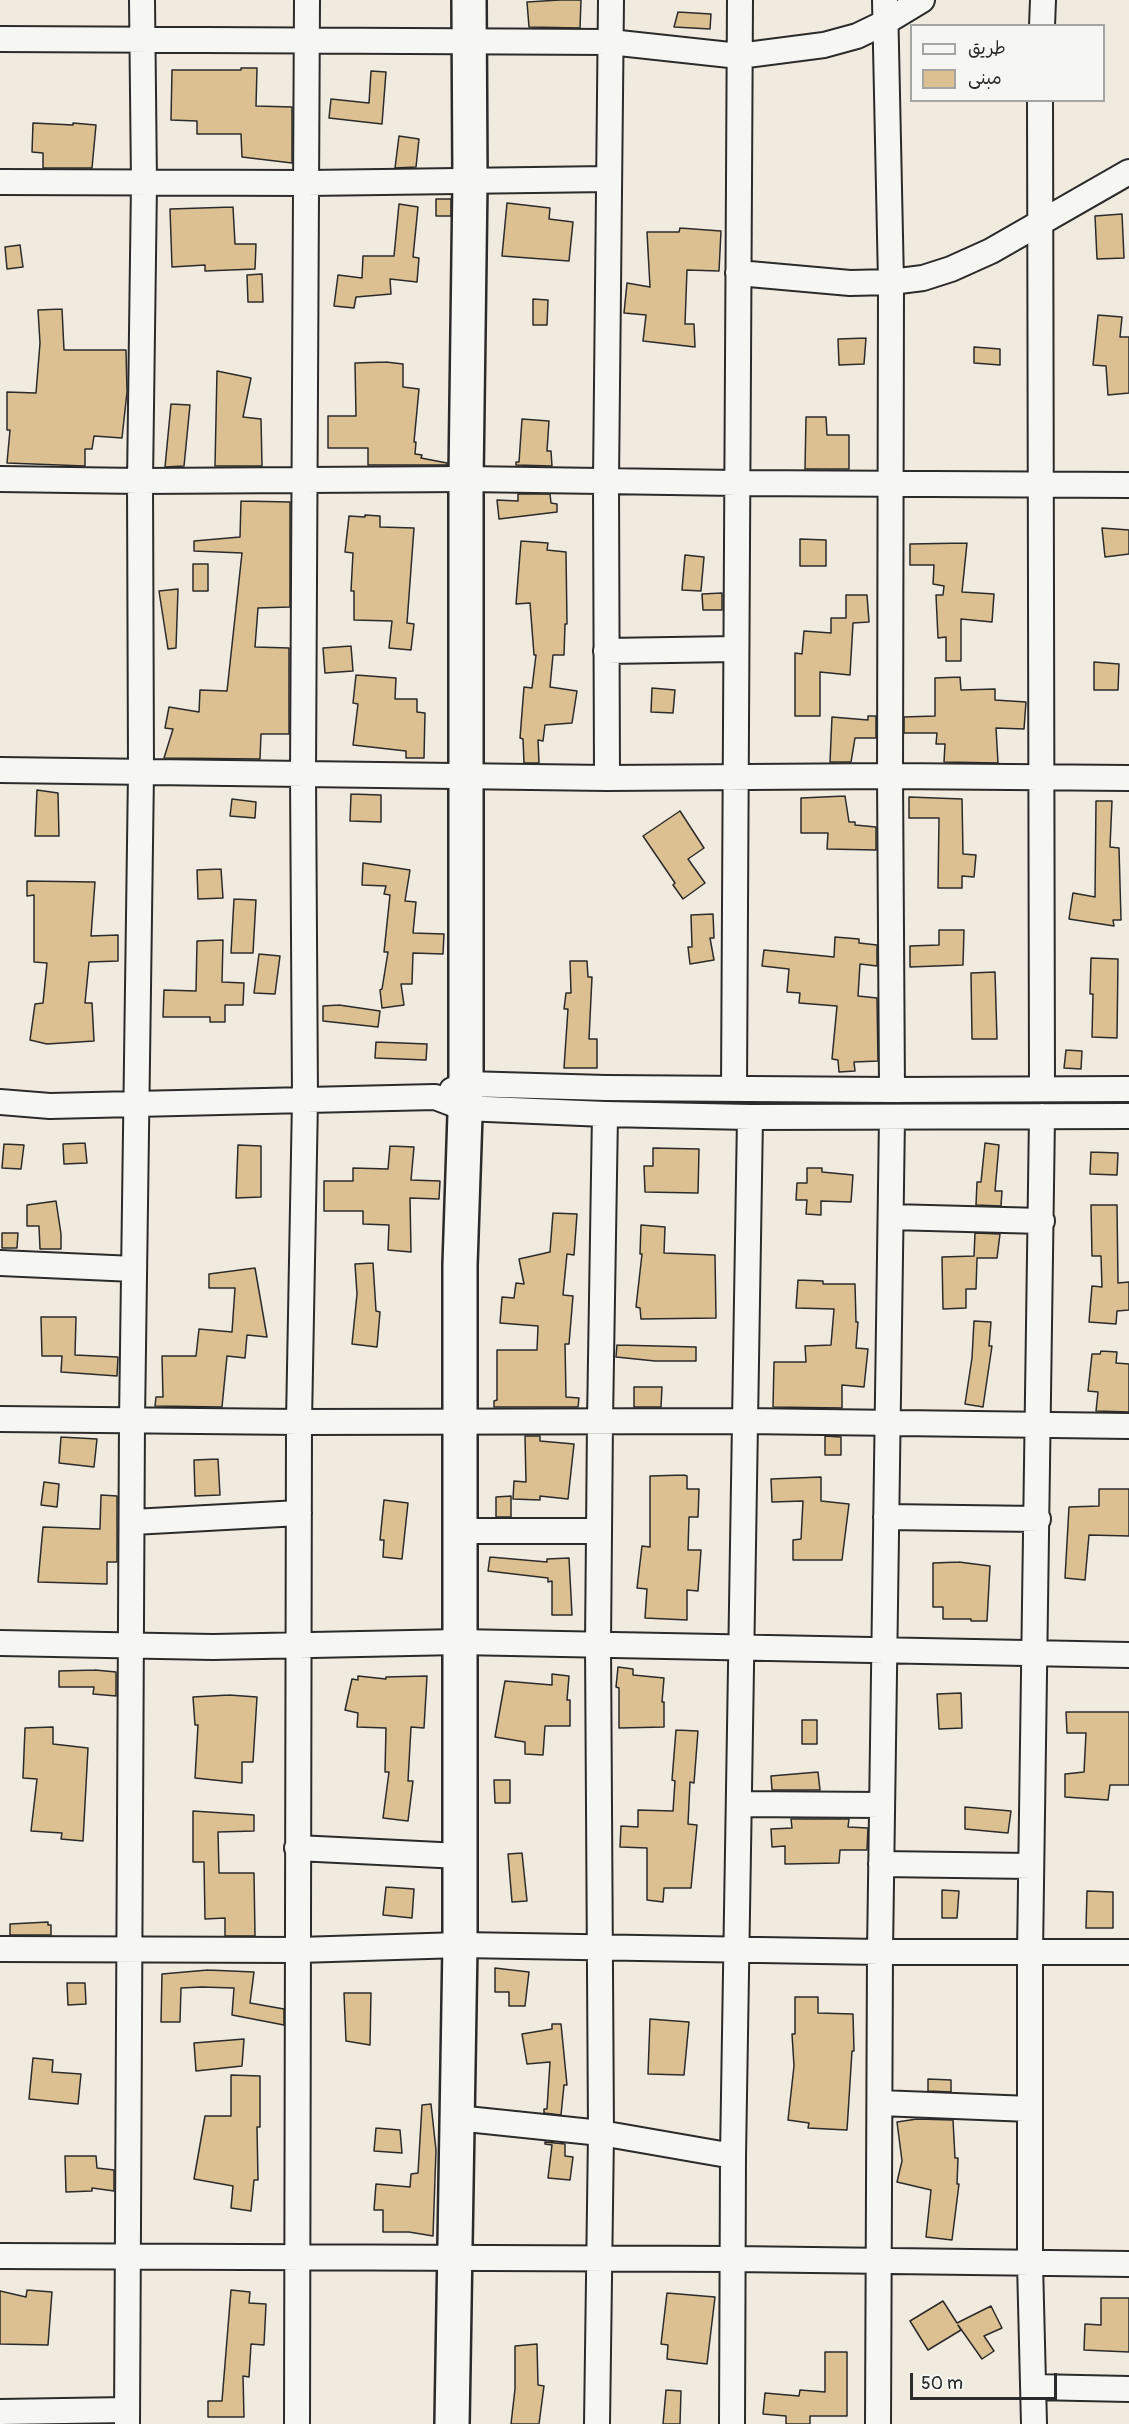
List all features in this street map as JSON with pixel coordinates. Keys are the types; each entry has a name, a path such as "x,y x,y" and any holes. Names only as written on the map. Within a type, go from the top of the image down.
{"street":[{"path":"0,2412 127,2417 132,1420 141,772 140,481 144,183 142,0"},
{"path":"297,2424 299,1422 305,1100 303,774 307,0"},
{"path":"452,2424 460,1945 459,1422 455,1096 465,775 470,181 469,0"},
{"path":"607,778 606,481 610,0"},
{"path":"734,1088 740,0"},
{"path":"0,39 610,42 739,56 824,45 857,36 885,12 922,0"},
{"path":"1042,24 1043,0"},
{"path":"885,12 891,282 892,1090"},
{"path":"1040,102 1042,1089"},
{"path":"738,273 850,283 891,282 923,278 951,269 991,251 1129,172"},
{"path":"0,182 307,183 608,179"},
{"path":"0,479 140,481 466,479 1129,485"},
{"path":"606,651 736,649"},
{"path":"0,770 607,778 890,776 1129,778"},
{"path":"0,1102 50,1106 136,1105 455,1096 606,1088 1129,1089"},
{"path":"455,1096 605,1114 750,1117 1129,1116"},
{"path":"597,2424 601,2133 598,1644 605,1114"},
{"path":"1034,2424 1030,2263 1030,1953 1042,1116"},
{"path":"732,2424 733,2156 750,1117"},
{"path":"878,2424 880,1952 892,1117"},
{"path":"891,1217 1042,1221"},
{"path":"0,1263 134,1269"},
{"path":"0,1419 1129,1426"},
{"path":"133,1522 299,1513"},
{"path":"886,1517 1038,1519"},
{"path":"459,1531 599,1531"},
{"path":"0,1643 132,1647 459,1642 1129,1655"},
{"path":"739,1804 882,1805"},
{"path":"297,1848 460,1856"},
{"path":"881,1864 1032,1866"},
{"path":"0,1949 299,1950 460,1945 880,1952 1129,1953"},
{"path":"880,2103 1030,2109"},
{"path":"457,2118 601,2133 733,2156"},
{"path":"0,2256 733,2259 1129,2264"},
{"path":"1034,2387 1129,2389"}],"building":[{"path":"581,0 580,28 529,27 527,2"},
{"path":"678,12 711,14 710,29 674,27"},
{"path":"241,68 257,68 256,106 292,107 292,163 242,157 241,134 197,134 197,121 171,120 172,70 241,70"},
{"path":"371,71 386,72 382,124 329,118 331,99 369,103"},
{"path":"33,123 96,125 92,168 43,168 43,153 32,152"},
{"path":"399,136 419,139 416,167 395,168"},
{"path":"436,199 451,199 451,216 436,216"},
{"path":"507,203 550,208 549,219 573,222 569,261 502,256"},
{"path":"399,204 418,207 413,257 419,258 417,282 390,279 391,294 356,297 354,308 334,306 338,275 362,278 363,256 394,256"},
{"path":"233,207 235,244 256,244 255,269 205,271 205,265 172,267 170,209"},
{"path":"1122,214 1124,258 1097,259 1095,216"},
{"path":"680,228 721,231 719,271 687,270 685,324 694,324 695,347 643,341 646,315 624,313 627,283 650,287 647,232 679,232"},
{"path":"20,245 23,267 7,269 5,247"},
{"path":"262,274 263,302 248,302 247,275"},
{"path":"533,299 548,300 547,325 533,325"},
{"path":"62,309 64,350 126,350 127,392 122,438 94,436 92,449 85,449 85,466 7,463 10,430 7,430 7,392 36,393 40,343 38,310"},
{"path":"1098,315 1122,317 1120,337 1129,337 1129,393 1108,395 1106,366 1093,365"},
{"path":"866,338 864,364 839,365 838,339"},
{"path":"974,347 1000,349 1000,365 974,363"},
{"path":"355,363 403,364 403,387 419,389 415,454 422,455 421,458 447,463 447,465 368,465 368,448 328,448 328,416 356,416"},
{"path":"217,371 251,378 243,417 261,419 262,466 215,466"},
{"path":"171,404 190,405 184,466 165,467"},
{"path":"806,417 826,417 827,435 849,435 849,469 805,469"},
{"path":"522,419 549,421 547,451 551,451 552,466 516,465 516,462 519,462"},
{"path":"518,494 550,494 551,503 557,504 557,512 499,519 497,500 518,501"},
{"path":"241,501 290,502 290,607 258,608 255,647 289,648 289,734 261,734 260,759 164,758 173,729 165,728 169,707 199,712 200,690 227,691 242,553 194,551 194,541 240,537"},
{"path":"365,515 380,516 380,527 414,528 407,623 414,624 411,650 389,648 392,621 354,620 354,591 351,591 353,553 345,552 349,516 365,517"},
{"path":"1102,528 1129,530 1129,554 1105,557"},
{"path":"800,539 826,540 826,566 800,566"},
{"path":"521,541 548,543 547,550 566,552 567,624 565,624 564,655 553,655 550,687 577,691 572,723 545,725 543,741 538,740 539,763 524,763 523,739 520,738 524,687 532,688 536,655 534,655 530,603 516,604"},
{"path":"967,543 962,592 994,594 992,622 961,619 961,661 946,661 946,637 938,638 936,595 943,595 944,586 933,584 934,565 910,565 910,544"},
{"path":"685,555 704,557 701,591 682,590"},
{"path":"193,564 208,564 208,591 193,591"},
{"path":"178,589 176,648 168,649 159,591"},
{"path":"722,593 722,610 703,610 702,594"},
{"path":"846,595 867,595 869,622 853,623 850,675 820,672 820,716 795,716 795,653 802,654 804,631 831,633 831,618 846,618"},
{"path":"351,646 353,671 325,673 323,648"},
{"path":"1094,662 1119,664 1118,690 1094,690"},
{"path":"356,675 396,678 395,699 417,699 417,712 425,713 424,758 406,758 406,751 353,745 358,704 353,703"},
{"path":"960,677 961,690 995,689 995,700 1026,702 1024,729 996,728 998,763 944,762 945,744 936,744 937,733 904,733 904,717 935,716 935,678"},
{"path":"652,688 675,690 673,713 651,712"},
{"path":"868,716 876,716 876,738 855,738 851,762 830,762 832,717 868,720"},
{"path":"37,790 58,793 59,836 35,836"},
{"path":"351,794 381,795 381,822 350,821"},
{"path":"845,796 849,822 855,822 855,825 876,827 876,850 827,849 828,833 801,833 801,798"},
{"path":"909,797 962,799 963,854 976,855 974,877 962,876 962,888 938,888 939,818 909,818"},
{"path":"232,799 256,802 255,818 230,816"},
{"path":"1096,801 1112,801 1110,847 1119,848 1121,920 1113,920 1114,926 1069,919 1073,893 1095,897"},
{"path":"680,811 704,848 688,859 705,883 683,899 673,885 675,883 643,836"},
{"path":"363,863 410,870 405,901 416,902 413,933 444,934 443,954 413,953 412,984 401,984 404,1005 382,1008 380,990 388,952 384,952 390,895 384,894 386,886 362,885"},
{"path":"221,869 223,898 198,899 197,870"},
{"path":"27,881 95,882 91,936 118,935 118,961 89,962 85,1003 92,1003 94,1041 47,1044 30,1040 35,1004 43,1003 47,963 34,962 34,895 27,896"},
{"path":"234,899 256,900 253,953 231,953"},
{"path":"713,914 714,938 710,938 714,960 690,964 688,947 692,947 691,915"},
{"path":"939,930 964,930 963,965 910,967 910,946 939,945"},
{"path":"835,937 859,939 859,943 877,945 877,966 860,964 858,996 877,998 878,1061 854,1062 855,1071 839,1072 838,1060 832,1059 837,1006 799,1003 800,993 787,992 789,969 762,966 764,950 834,957"},
{"path":"223,940 222,982 244,983 243,1005 225,1005 225,1022 210,1022 210,1017 163,1017 164,990 196,991 197,941"},
{"path":"259,954 280,956 275,994 254,993"},
{"path":"1091,958 1118,959 1117,1038 1092,1037"},
{"path":"570,961 587,961 588,977 592,977 589,1039 597,1039 597,1068 564,1068 568,1009 564,1009 566,993 571,993"},
{"path":"995,972 997,1039 972,1039 971,973"},
{"path":"339,1005 380,1011 378,1027 323,1021 323,1006"},
{"path":"376,1042 427,1044 426,1060 375,1058"},
{"path":"1066,1050 1082,1051 1081,1069 1064,1068"},
{"path":"85,1143 87,1163 64,1164 63,1144"},
{"path":"985,1143 999,1145 995,1191 1002,1191 1001,1206 976,1205 977,1182 981,1182"},
{"path":"4,1144 24,1145 21,1169 2,1168"},
{"path":"238,1145 261,1146 261,1197 236,1198"},
{"path":"390,1146 414,1147 411,1180 440,1181 439,1199 410,1198 411,1252 388,1250 389,1225 363,1224 363,1211 324,1211 324,1181 353,1181 353,1168 388,1169"},
{"path":"653,1148 699,1149 698,1193 645,1192 644,1166 653,1166"},
{"path":"1091,1152 1118,1153 1117,1175 1090,1174"},
{"path":"807,1168 822,1168 822,1172 853,1175 851,1202 821,1201 821,1215 806,1214 807,1200 796,1200 797,1183 807,1183"},
{"path":"56,1201 61,1249 40,1249 39,1226 27,1226 27,1205"},
{"path":"1091,1205 1117,1205 1118,1283 1129,1282 1129,1310 1117,1311 1116,1324 1089,1322 1092,1286 1102,1287 1101,1256 1092,1256"},
{"path":"553,1213 577,1214 574,1255 567,1254 563,1295 573,1296 569,1344 565,1344 566,1397 579,1398 578,1407 494,1407 494,1401 497,1400 497,1350 537,1350 538,1326 500,1323 502,1297 514,1298 516,1283 524,1284 519,1259 550,1252"},
{"path":"641,1225 665,1227 664,1253 715,1255 716,1318 641,1319 640,1308 636,1307 642,1254 640,1254"},
{"path":"2,1233 18,1233 17,1248 2,1248"},
{"path":"975,1233 1000,1234 997,1258 977,1258 976,1289 966,1289 966,1308 943,1309 942,1257 974,1256"},
{"path":"373,1263 376,1311 380,1312 377,1347 352,1344 357,1294 355,1264"},
{"path":"255,1268 267,1337 247,1335 245,1358 227,1356 222,1407 155,1406 156,1397 163,1397 162,1356 196,1356 199,1329 232,1332 235,1288 209,1288 209,1274"},
{"path":"798,1280 823,1281 823,1284 855,1284 856,1322 858,1322 856,1348 868,1349 864,1387 842,1385 842,1408 773,1407 774,1362 806,1362 805,1346 831,1345 834,1309 796,1308"},
{"path":"41,1317 76,1317 75,1355 118,1357 117,1376 61,1372 62,1356 42,1356"},
{"path":"974,1321 991,1322 989,1346 992,1346 983,1407 965,1404 972,1358"},
{"path":"617,1345 696,1347 696,1361 655,1361 616,1357"},
{"path":"1101,1351 1117,1352 1116,1363 1129,1364 1129,1412 1096,1411 1098,1392 1088,1391 1092,1354 1100,1354"},
{"path":"634,1387 662,1387 661,1407 634,1407"},
{"path":"525,1436 540,1436 540,1441 574,1444 568,1499 540,1496 540,1500 513,1499 514,1481 526,1482"},
{"path":"825,1436 841,1437 841,1455 825,1455"},
{"path":"61,1437 97,1439 94,1467 59,1463"},
{"path":"218,1459 220,1495 195,1496 194,1460"},
{"path":"650,1476 687,1476 687,1489 699,1489 698,1517 689,1517 688,1550 701,1550 698,1591 687,1590 687,1620 645,1618 647,1589 637,1588 642,1546 650,1547"},
{"path":"821,1477 821,1501 849,1504 842,1560 793,1560 793,1540 801,1539 803,1501 772,1502 771,1479"},
{"path":"44,1482 59,1484 57,1507 41,1505"},
{"path":"1099,1489 1129,1489 1129,1536 1089,1535 1085,1580 1065,1578 1069,1507 1099,1506"},
{"path":"101,1495 117,1496 117,1562 107,1562 107,1584 38,1582 43,1527 100,1529"},
{"path":"511,1496 511,1517 496,1517 496,1497"},
{"path":"384,1500 408,1503 402,1559 383,1557 384,1540 380,1540"},
{"path":"490,1557 547,1562 547,1559 569,1558 572,1615 552,1615 552,1581 548,1582 548,1578 488,1571"},
{"path":"959,1562 990,1566 987,1621 943,1619 943,1607 933,1607 933,1563"},
{"path":"618,1667 633,1669 633,1675 664,1678 662,1702 664,1702 664,1727 619,1728 619,1688 616,1687"},
{"path":"59,1671 116,1672 116,1696 93,1694 94,1687 59,1687"},
{"path":"552,1674 569,1676 567,1700 570,1700 570,1726 545,1726 543,1755 525,1754 525,1742 495,1737 505,1681 552,1685"},
{"path":"358,1676 386,1679 386,1677 427,1676 424,1728 411,1727 408,1781 413,1781 408,1821 383,1818 389,1772 385,1772 386,1728 357,1727 358,1713 345,1710 352,1679 358,1680"},
{"path":"961,1693 962,1728 939,1729 937,1694"},
{"path":"229,1695 257,1697 253,1762 242,1762 242,1783 195,1778 198,1725 195,1725 193,1697"},
{"path":"1066,1712 1129,1712 1129,1785 1110,1785 1108,1800 1065,1797 1065,1774 1084,1772 1086,1733 1067,1733"},
{"path":"802,1720 817,1720 817,1744 802,1744"},
{"path":"53,1727 53,1744 88,1748 83,1841 61,1839 62,1833 31,1831 37,1779 23,1778 25,1728"},
{"path":"676,1730 698,1731 694,1783 690,1782 688,1824 697,1825 691,1888 664,1888 663,1902 647,1900 647,1848 620,1847 621,1826 638,1827 638,1810 673,1811 675,1781 672,1780"},
{"path":"818,1772 820,1790 772,1790 771,1776"},
{"path":"494,1780 510,1780 510,1803 495,1803"},
{"path":"965,1807 1011,1811 1008,1833 965,1829"},
{"path":"193,1811 254,1815 254,1831 218,1832 219,1873 254,1873 255,1936 225,1936 225,1918 205,1919 204,1862 193,1862"},
{"path":"791,1819 849,1819 848,1827 868,1828 867,1850 840,1850 839,1863 785,1864 785,1846 772,1847 771,1829 792,1828"},
{"path":"522,1853 527,1901 512,1902 508,1854"},
{"path":"386,1887 414,1889 412,1918 383,1915"},
{"path":"942,1890 959,1891 957,1918 942,1918"},
{"path":"1087,1891 1113,1892 1113,1928 1086,1928"},
{"path":"48,1922 48,1925 51,1925 51,1935 10,1935 10,1924"},
{"path":"495,1968 529,1972 525,2006 509,2006 509,1992 495,1992"},
{"path":"208,1970 254,1972 250,2003 284,2009 284,2025 232,2015 234,1988 202,1987 181,1988 180,2022 161,2022 162,1974"},
{"path":"67,1983 85,1983 86,2004 68,2005"},
{"path":"344,1993 371,1993 370,2045 346,2041"},
{"path":"795,1997 818,1997 818,2013 853,2014 854,2051 852,2051 847,2130 808,2128 809,2123 788,2120 794,2066 792,2034 795,2034"},
{"path":"650,2019 689,2022 684,2075 648,2074"},
{"path":"552,2024 561,2024 567,2085 564,2085 561,2115 544,2113 544,2109 547,2109 550,2062 527,2064 522,2034 552,2029"},
{"path":"244,2039 242,2066 196,2071 194,2043"},
{"path":"33,2058 53,2060 52,2072 81,2074 78,2104 29,2099"},
{"path":"231,2075 260,2076 260,2127 257,2127 258,2180 254,2180 251,2211 231,2208 233,2186 194,2179 205,2116 231,2116"},
{"path":"928,2079 951,2080 951,2092 928,2091"},
{"path":"431,2104 436,2150 433,2236 409,2232 383,2232 383,2210 374,2210 376,2184 410,2187 411,2174 418,2173 422,2105"},
{"path":"917,2119 953,2120 955,2158 958,2158 957,2184 959,2184 952,2240 926,2237 931,2190 897,2182 902,2161 897,2122"},
{"path":"376,2128 400,2130 402,2153 374,2151"},
{"path":"545,2142 565,2144 565,2156 573,2157 570,2180 548,2178 552,2145 545,2144"},
{"path":"65,2156 96,2156 97,2168 114,2170 114,2191 92,2188 92,2191 66,2192"},
{"path":"27,2290 52,2292 48,2345 0,2344 0,2291 26,2297"},
{"path":"231,2290 250,2292 249,2303 266,2304 264,2345 251,2344 249,2377 243,2376 244,2417 208,2417 208,2401 222,2401"},
{"path":"667,2293 715,2297 707,2364 667,2359 668,2345 661,2344"},
{"path":"1101,2298 1129,2298 1129,2352 1084,2350 1085,2324 1101,2325"},
{"path":"943,2301 957,2323 991,2306 1002,2328 984,2336 994,2351 982,2359 958,2325 961,2330 928,2350 910,2321"},
{"path":"537,2344 538,2385 544,2386 539,2424 511,2424 515,2389 515,2346"},
{"path":"825,2352 847,2352 847,2416 810,2416 810,2424 786,2424 786,2416 763,2414 765,2393 799,2396 800,2390 825,2392"},
{"path":"666,2390 681,2391 680,2424 663,2424"}]}
